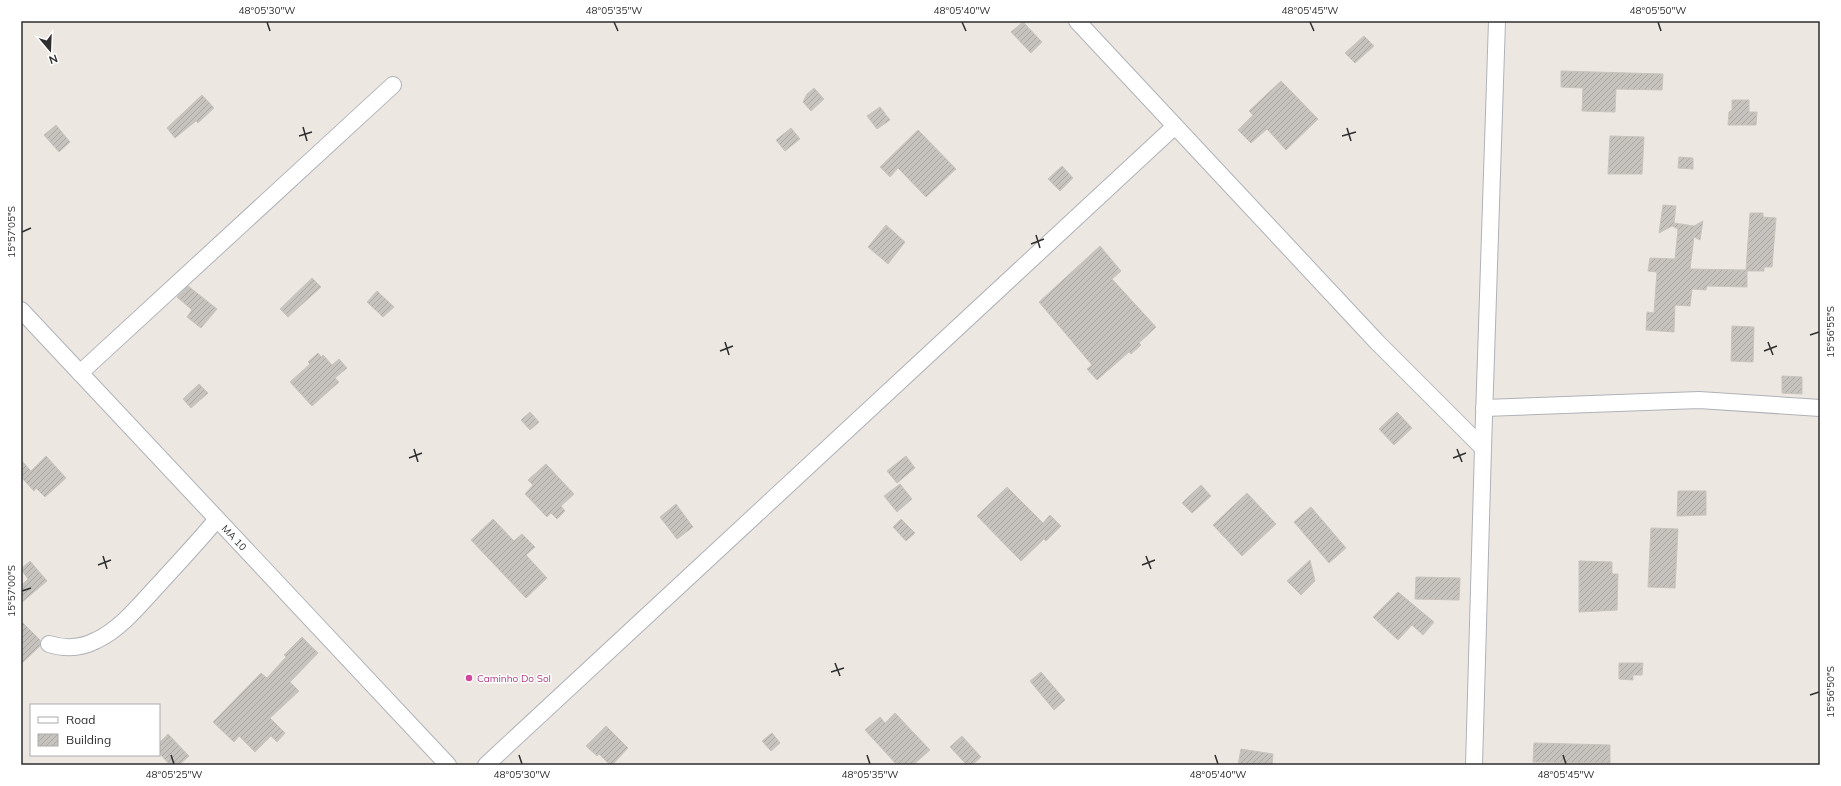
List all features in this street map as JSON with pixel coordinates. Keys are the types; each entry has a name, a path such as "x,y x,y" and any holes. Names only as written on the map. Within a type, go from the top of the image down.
{"street":[{"path":"1076,21 1377,342 1483,448"},
{"path":"1474,765 1497,21"},
{"path":"80,373 393,85"},
{"path":"486,765 1175,126"},
{"name":"MA 10","path":"21,310 448,765"},
{"path":"1484,408 1699,400 1820,408"},
{"path":"49,644 60,647 80,646 96,640 112,631 140,604 217,519"}],"building":[{"path":"1023,22 1042,42 1031,53 1011,32"},
{"path":"1364,36 1374,46 1355,63 1345,53"},
{"path":"1561,71 1663,74 1662,90 1616,89 1615,112 1582,111 1583,88 1561,87"},
{"path":"1281,81 1318,119 1286,150 1267,129 1251,143 1238,130 1253,115 1249,111"},
{"path":"814,88 824,99 811,111 803,102 807,94"},
{"path":"202,95 214,108 198,123 196,121 175,138 167,128"},
{"path":"1732,100 1749,100 1749,112 1757,112 1756,125 1728,125 1729,112 1732,110"},
{"path":"880,107 890,120 877,129 867,116"},
{"path":"56,125 70,142 59,152 44,135"},
{"path":"791,128 800,139 785,151 776,140"},
{"path":"918,130 956,169 926,197 898,168 890,177 880,167"},
{"path":"1610,136 1644,137 1642,174 1608,174"},
{"path":"1679,157 1693,158 1693,169 1678,168"},
{"path":"1062,166 1073,178 1060,191 1048,179"},
{"path":"1663,205 1676,206 1674,223 1694,226 1703,221 1700,240 1694,237 1690,269 1746,270 1750,213 1763,213 1763,217 1776,218 1772,267 1764,267 1764,271 1747,271 1747,287 1707,286 1706,290 1692,289 1690,306 1675,305 1674,332 1646,330 1647,312 1654,313 1657,272 1648,271 1650,258 1675,259 1678,229 1672,226 1659,233"},
{"path":"886,225 905,242 888,264 868,247"},
{"path":"1100,246 1121,271 1112,279 1156,327 1139,343 1141,345 1131,354 1129,352 1097,380 1087,369 1092,365 1039,302"},
{"path":"312,278 321,287 288,317 280,309"},
{"path":"188,286 217,309 201,328 187,317 192,310 177,297"},
{"path":"377,291 394,307 383,317 367,302"},
{"path":"1732,326 1754,327 1753,362 1731,361"},
{"path":"318,353 321,357 323,355 332,365 339,359 347,368 335,378 339,382 312,406 290,382 310,364 308,362"},
{"path":"1782,376 1802,377 1802,394 1782,393"},
{"path":"199,384 208,393 191,408 183,399"},
{"path":"530,412 539,422 530,430 521,420"},
{"path":"1397,412 1412,428 1394,445 1379,429"},
{"path":"46,456 66,478 45,497 36,488 34,491 21,477 21,460 31,471"},
{"path":"906,456 915,468 897,483 887,471"},
{"path":"546,464 574,494 561,506 565,511 557,519 551,513 547,517 525,494 533,485 528,480"},
{"path":"900,484 912,499 897,512 884,496"},
{"path":"1201,485 1211,496 1192,513 1182,503"},
{"path":"1007,487 1043,523 1050,515 1061,526 1046,541 1044,539 1021,561 977,516"},
{"path":"1678,491 1706,491 1706,515 1677,516"},
{"path":"1247,493 1276,524 1242,556 1213,525"},
{"path":"676,504 693,527 677,539 660,517"},
{"path":"1311,507 1346,548 1329,563 1294,522"},
{"path":"493,519 514,541 522,534 535,547 526,555 547,578 526,598 471,540"},
{"path":"901,519 915,533 906,541 893,527"},
{"path":"1651,528 1678,529 1675,588 1648,587"},
{"path":"1310,560 1315,581 1301,595 1287,581"},
{"path":"30,561 47,581 21,603 21,586 28,579 21,569"},
{"path":"1579,561 1612,562 1612,574 1618,574 1617,610 1579,612"},
{"path":"1416,577 1460,578 1459,600 1415,599"},
{"path":"1398,592 1434,622 1423,635 1412,625 1398,640 1373,617"},
{"path":"21,621 40,640 40,646 21,664"},
{"path":"302,637 318,653 290,682 299,691 270,718 285,733 277,742 271,736 255,752 239,736 234,742 213,722 261,673 267,678 286,657 284,655"},
{"path":"1619,663 1643,663 1642,675 1633,675 1633,680 1619,679"},
{"path":"1041,672 1065,700 1054,710 1030,681"},
{"path":"895,713 930,750 913,765 897,765 865,730 880,717 885,723"},
{"path":"606,726 628,748 612,765 610,765 599,754 597,756 586,746"},
{"path":"772,733 780,743 771,751 762,741"},
{"path":"168,734 189,756 179,765 170,765 160,754 160,742"},
{"path":"962,736 981,757 972,765 967,765 950,747"},
{"path":"1534,743 1610,745 1610,763 1533,762"},
{"path":"1241,749 1273,754 1272,765 1238,765"}],"place":[{"name":"Caminho Do Sol","path":"469,678"}]}
